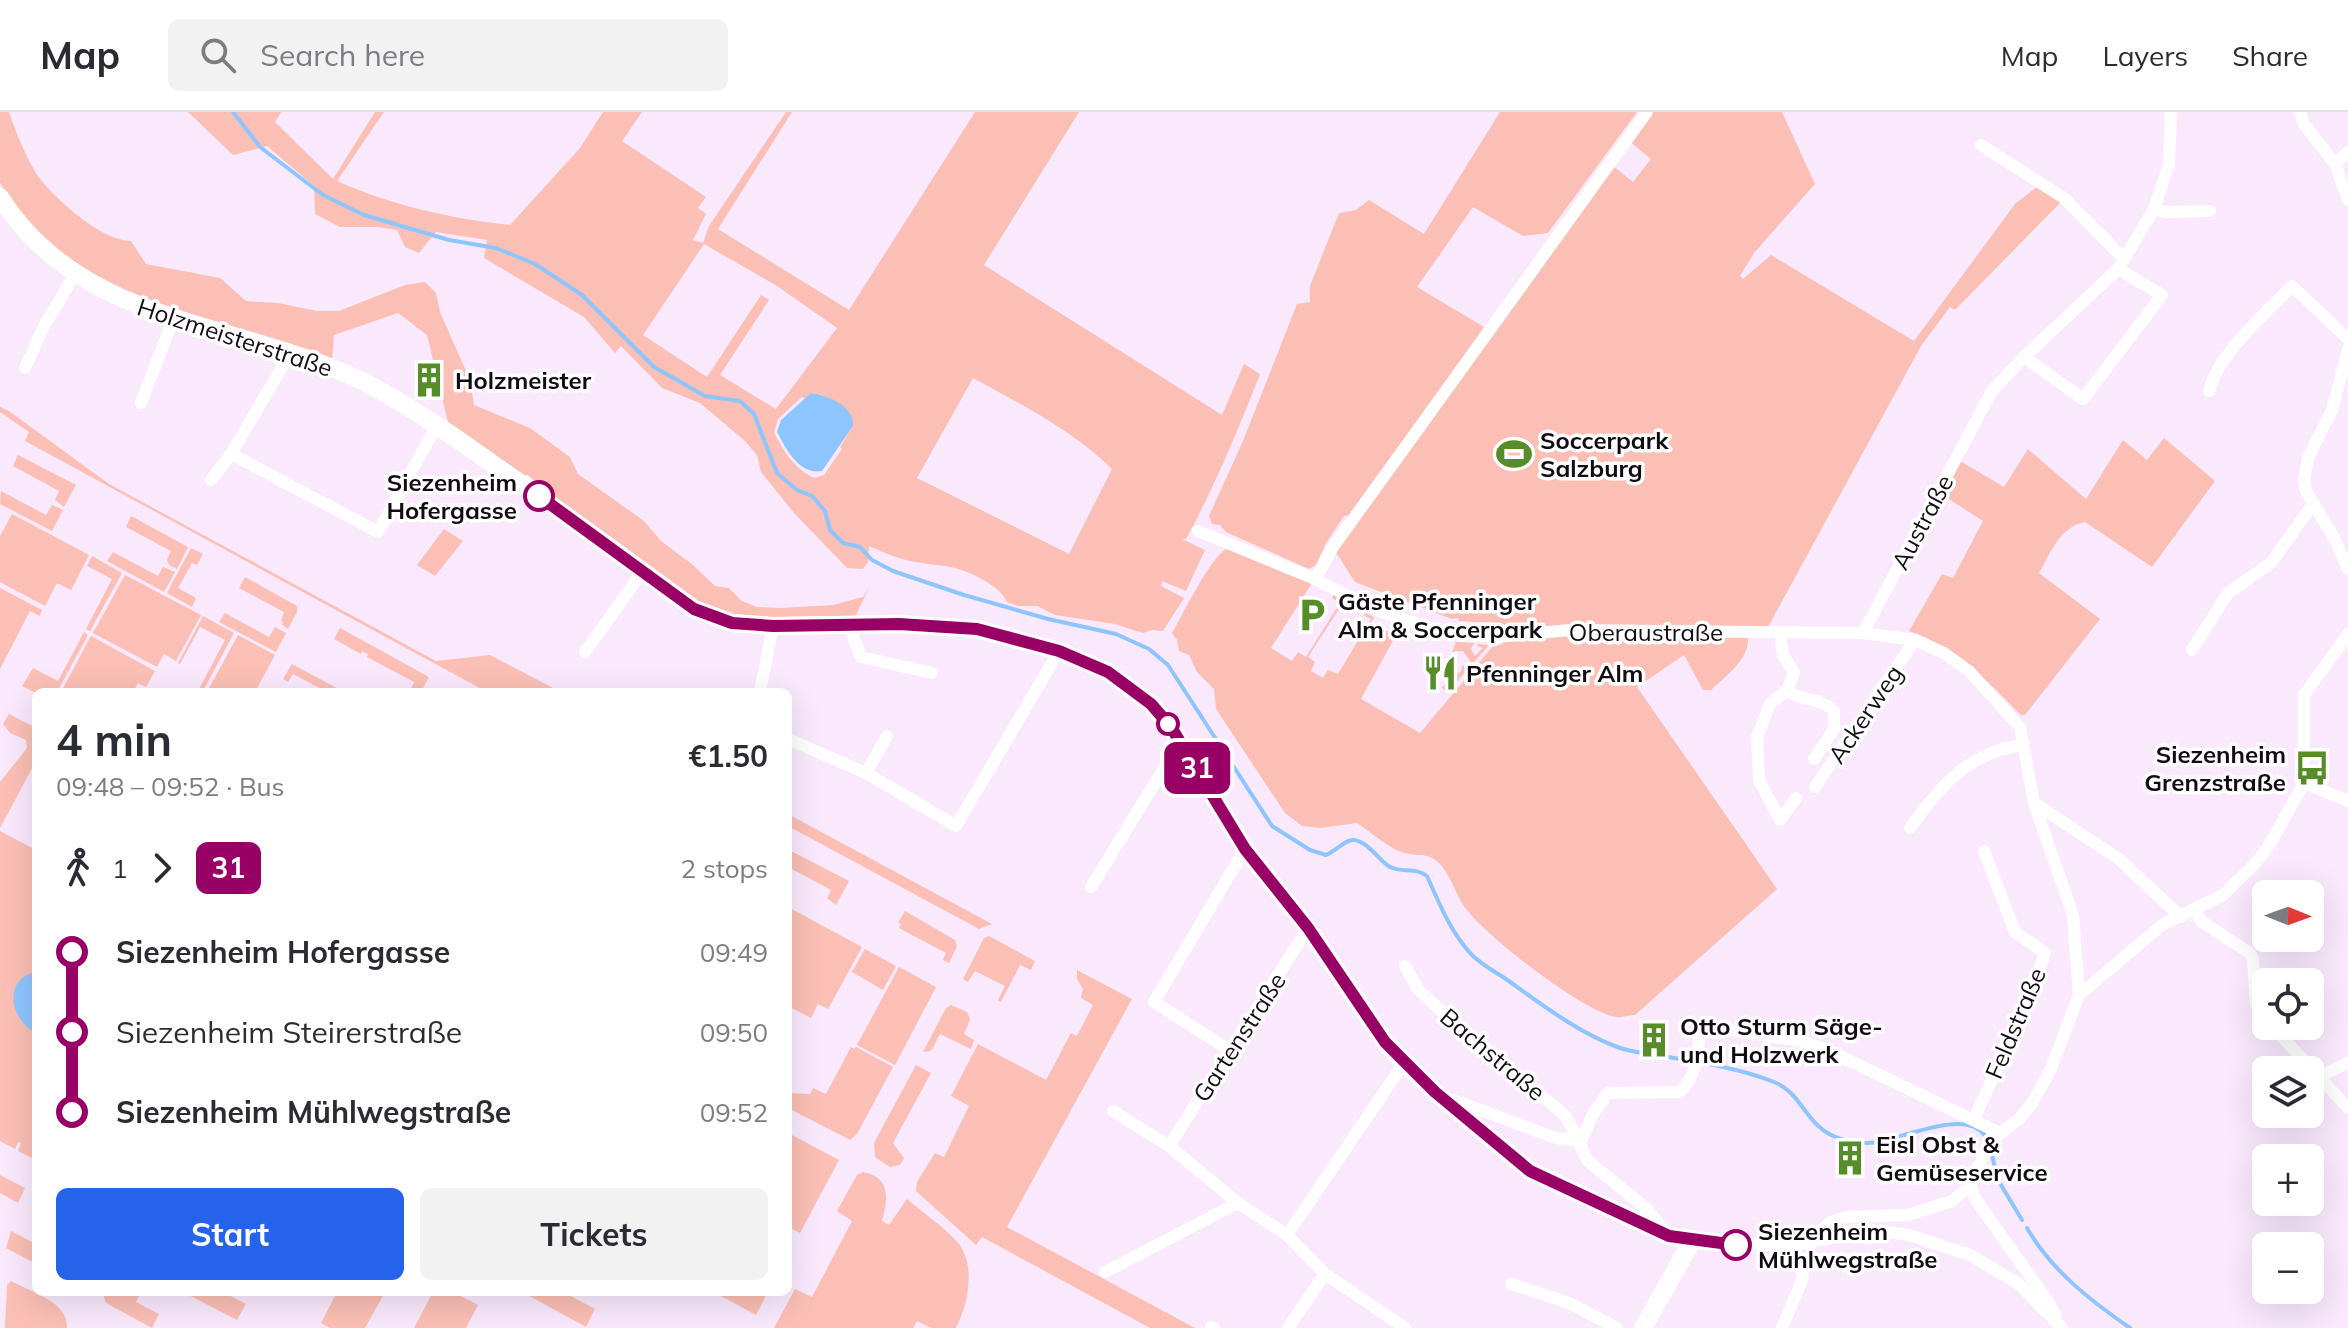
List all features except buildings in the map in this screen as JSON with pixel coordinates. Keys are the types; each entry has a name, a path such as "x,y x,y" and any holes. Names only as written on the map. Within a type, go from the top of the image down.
{"street":[{"path":"1315,579 1351,521 1647,112"},
{"name":"Austraße","path":"1863,633 1992,391 2121,264 2154,209 2169,164 2171,112"},
{"path":"2300,112 2304,124 2335,164 2348,200"},
{"path":"1981,145 2064,198 2121,264 2162,295 2083,399 2024,357"},
{"path":"2335,164 2348,152"},
{"name":"Holzmeisterstraße","path":"0,197 25,231 75,274 132,304 291,352 369,385 437,425 694,609 732,623 773,626 848,623 977,629 1059,651 1108,672 1151,704 1181,741 1245,849 1308,928 1385,1042 1404,1063 1530,1171 1669,1236 1692,1241"},
{"path":"2154,209 2166,212 2210,211"},
{"path":"25,368 44,326 75,274"},
{"path":"2209,391 2213,376 2224,359 2292,286 2348,339"},
{"path":"141,403 174,317"},
{"path":"2348,349 2332,410 2304,470 2306,491 2348,569"},
{"path":"211,480 231,454 291,352"},
{"path":"231,454 378,532 437,425"},
{"path":"2192,650 2228,593 2271,563 2313,504"},
{"name":"Oberaustraße","path":"1198,531 1315,579 1374,609 1442,632 1477,637 1569,630 1863,633"},
{"path":"585,652 643,571"},
{"path":"848,623 861,657 932,673"},
{"path":"761,688 773,626"},
{"path":"1780,633 1783,655 1794,673 1787,690 1770,704 1757,737 1759,780 1780,820 1796,798"},
{"path":"1811,1242 1829,1223 1846,1217 1908,1215 1952,1201 1970,1186 1984,1154 1998,1135 2020,1118 2032,1103 2050,1071 2079,995 2073,915 2034,803 2020,727 1969,671 1944,653 1915,640 1863,633"},
{"path":"2079,995 2162,925 2223,895 2267,849 2304,783 2304,695 2348,634"},
{"name":"Ackerweg","path":"1815,787 1915,640"},
{"path":"792,741 866,773 956,826 1059,651"},
{"path":"1787,690 1793,696 1826,703 1834,711 1834,729 1814,759"},
{"path":"866,773 887,736"},
{"path":"1091,887 1181,741"},
{"path":"1910,828 1931,799 1968,763 2001,747 2024,745"},
{"path":"2304,783 2348,801"},
{"path":"2034,803 2119,859 2181,917"},
{"path":"1231,1051 1154,1002 1245,849"},
{"name":"Feldstraße","path":"1974,1119 2030,996 2045,953 2015,932 1984,851"},
{"path":"2195,911 2202,922 2250,953 2254,968"},
{"name":"Gartenstraße","path":"1169,1146 1308,928"},
{"name":"Bachstraße","path":"1405,966 1418,989 1442,1012 1566,1116 1581,1141 1588,1161 1648,1210 1669,1236"},
{"path":"1581,1141 1592,1116 1608,1093 1680,1092 1690,1083 1695,1072 1700,1025 1800,1041 1823,1048 1974,1119 1998,1135"},
{"path":"2285,1040 2301,1056"},
{"path":"1287,1235 1404,1063"},
{"path":"2324,1074 2348,1063"},
{"path":"2324,1081 2348,1108"},
{"name":"Bachstraße","path":"1435,1092 1556,1138 1581,1141"},
{"path":"1113,1111 1169,1146 1238,1203 1287,1235 1325,1274 1405,1328"},
{"path":"1970,1186 1976,1200 2049,1303 2062,1328"},
{"path":"1105,1272 1238,1203"},
{"path":"1643,1328 1692,1241 1794,1246 1871,1230 1909,1235 1970,1255 2019,1284 2062,1328"},
{"path":"1782,1328 1803,1278 1794,1246"},
{"path":"1288,1328 1325,1274"},
{"path":"1511,1284 1569,1303 1617,1328"}],"shaded area":[{"path":"0,112 9,112 32,166 49,189 95,228 107,235 131,241 146,264 220,278 246,301 278,303 317,311 339,311 405,285 425,282 436,293 440,312 470,380 474,405 530,428 570,457 578,474 644,521 661,541 715,586 729,588 742,601 757,607 781,608 833,605 863,597 869,588 854,619 760,623 707,611 528,475 448,422 427,335 398,313 334,335 332,360 181,313 88,276 16,212 0,182"},
{"path":"188,112 281,112 275,122 333,179 375,112 384,112 337,181 422,210 510,225 580,148 603,112 642,112 622,141 706,197 698,208 706,214 693,240 703,243 709,226 786,112 792,112 718,229 849,310 975,112 1079,112 984,265 1222,415 1244,364 1260,374 1207,499 1186,539 1182,539 1205,550 1186,591 1162,581 1161,586 1184,598 1163,631 1143,633 1115,624 1055,615 1037,606 1018,606 1007,602 993,586 962,570 906,560 869,546 868,562 863,569 847,568 794,513 761,472 757,455 745,441 700,403 662,388 621,346 615,353 584,317 484,258 487,240 436,232 419,253 405,247 397,230 340,227 315,214 314,186 267,146 233,155","holes":["704,244 777,286 837,328 776,409 720,375 769,300 761,295 707,377 643,335","973,378 1063,430 1112,469 1069,554 917,478","812,393 832,399 853,426 824,475 814,478 790,458 774,432 778,419 802,397 805,399"]},
{"path":"1500,112 1637,112 1548,233 1523,236 1473,207 1417,287 1484,327 1351,515 1344,516 1316,565 1309,569 1226,532 1220,525 1212,524 1209,516 1243,441 1297,304 1310,302 1310,286 1339,213 1356,210 1369,200 1424,234"},
{"path":"1651,112 1782,112 1815,184 1754,253 1740,276 1743,279 1771,255 1914,341 2015,204 2038,186 2061,202 1955,310 1950,307 1921,346 1767,629 1748,636 1745,652 1736,666 1711,690 1703,690 1684,655 1637,687 1777,889 1635,1015 1619,1017 1602,1012 1561,989 1494,938 1467,910 1444,870 1434,859 1398,851 1357,823 1320,828 1302,826 1285,813 1216,709 1214,689 1197,672 1189,655 1179,651 1172,633 1206,573 1228,548 1312,583 1271,648 1292,661 1298,652 1306,657 1340,603 1332,598 1334,594 1351,604 1349,607 1342,604 1308,657 1315,662 1311,671 1323,678 1328,670 1338,674 1371,619 1364,615 1365,612 1374,617 1370,625 1395,634 1401,626 1361,699 1420,733 1493,646 1503,644 1504,631 1496,631 1494,623 1452,619 1355,582 1335,551 1612,165 1633,182 1651,159 1629,141"},
{"path":"0,407 9,411 109,484 436,661 490,655 553,688 480,688 25,441 29,432 0,412"},
{"path":"2164,438 2215,481 2152,567 2085,522 2069,529 2057,542 2039,573 2100,619 2025,715 2021,715 1956,656 1909,631 1942,574 1953,578 1983,521 1941,494 1960,461 2004,487 2028,449 2086,499 2123,440 2147,460"},
{"path":"18,455 76,485 64,507 55,500 59,491 13,466"},
{"path":"1,491 46,515 52,505 63,510 52,531 0,504"},
{"path":"12,514 89,555 71,590 57,583 45,606 0,582 0,536"},
{"path":"131,516 188,547 177,569 167,560 171,551 126,527"},
{"path":"444,529 463,541 435,576 417,565"},
{"path":"191,548 203,554 197,565 192,563 178,588 196,598 192,607 167,593"},
{"path":"113,552 158,576 163,567 175,572 164,592 107,561"},
{"path":"92,556 122,573 90,631 86,629 112,579 87,566"},
{"path":"125,575 201,615 176,661 164,654 157,667 93,633"},
{"path":"245,577 297,606 288,629 281,621 284,612 239,588"},
{"path":"0,588 42,610 40,616 30,611 0,669"},
{"path":"225,613 269,637 275,627 286,633 276,652 219,622"},
{"path":"203,616 234,633 205,688 200,688 225,640 200,627 178,663"},
{"path":"340,628 429,677 423,688 411,688 414,682 367,657 368,654 362,651 361,654 334,639"},
{"path":"84,632 88,635 59,688 32,688 32,691 22,686 33,668 58,681"},
{"path":"238,635 275,655 257,688 209,688"},
{"path":"91,636 155,671 146,687 138,683 135,688 63,688"},
{"path":"1456,642 1474,643 1471,649 1475,656 1483,648 1478,644 1489,645 1447,693 1442,687 1461,671 1462,666 1471,662 1463,651 1452,652"},
{"path":"292,664 337,688 319,688 293,674 288,682 283,679"},
{"path":"9,714 32,726 32,768 0,828 0,782 27,748 26,740 10,733 3,724"},
{"path":"792,816 992,924 979,929 792,828"},
{"path":"0,831 32,848 32,1158 18,1151 21,1143 18,1142 15,1149 0,1141"},
{"path":"792,852 849,881 836,905 827,898 831,890 792,869"},
{"path":"792,909 862,947 828,1009 818,1004 811,1018 792,1008"},
{"path":"905,911 955,940 957,946 949,963 943,960 946,953 899,928 901,924 898,923"},
{"path":"989,936 1035,961 1031,970 1020,965 1001,1002 998,1000 1005,986 975,971 968,982 963,979 984,938"},
{"path":"865,949 896,966 883,990 852,972"},
{"path":"899,967 936,987 895,1065 857,1045"},
{"path":"1077,970 1132,999 1007,1227 1195,1328 1150,1328 982,1237 976,1245 916,1191 917,1182 935,1153 944,1157 969,1106 951,1096 978,1044 1046,1080 1071,1033 1077,1036 1093,1005 1081,998 1083,989 1077,979"},
{"path":"951,1005 967,1012 970,1019 964,1034 974,1040 971,1049 940,1034 931,1051 923,1052 946,1008"},
{"path":"851,1047 893,1067 857,1134 850,1140 792,1110 792,1093 810,1094 813,1088 826,1094"},
{"path":"916,1065 931,1073 893,1143 904,1158 900,1165 890,1167 875,1157 874,1143"},
{"path":"792,1135 839,1160 800,1233 792,1229"},
{"path":"863,1172 872,1175 883,1184 886,1205 882,1221 889,1225 907,1199 959,1244 969,1275 964,1308 956,1328 931,1328 917,1321 913,1328 774,1328 795,1289 812,1297 852,1221 837,1211 857,1175"},
{"path":"0,1175 25,1188 18,1203 0,1193"},
{"path":"11,1231 32,1242 32,1262 6,1248"},
{"path":"11,1281 32,1291 32,1296 41,1296 55,1305 62,1311 67,1328 5,1328 7,1285"},
{"path":"139,1296 136,1302 159,1314 152,1328 106,1303 104,1297"},
{"path":"191,1296 231,1296 246,1304 237,1320"},
{"path":"335,1296 383,1296 365,1328 330,1328 321,1323"},
{"path":"431,1296 461,1296 478,1305 466,1328 414,1328"},
{"path":"529,1296 571,1296 595,1309 586,1327"},
{"path":"721,1296 766,1296 756,1315"}],"water":[{"path":"811,393 839,403 850,413 853,426 822,471 800,465 777,432 781,420"},
{"path":"32,973 32,1030 20,1019 14,1000 14,991 25,976"}],"waterway":[{"path":"233,112 260,147 323,195 364,215 449,240 496,248 535,264 582,295 654,367 705,396 740,401 754,414 777,473 797,490 812,496 825,511 830,530 843,543 860,547 872,560 893,571 1048,619 1116,634 1149,649 1168,665 1272,826 1310,850 1326,855 1347,842 1359,841 1390,867 1427,876 1452,927 1472,955 1576,1027 1624,1049 1731,1069 1774,1082 1784,1087 1820,1128 1841,1139 1878,1142 1956,1124 1981,1131 1988,1142"},
{"path":"1991,1151 1998,1180 2022,1220"},
{"path":"2027,1228 2048,1258 2073,1284 2130,1328"}],"bus line":[{"name":"31","path":"539,496 694,609 732,623 773,626 899,624 977,629 1059,651 1108,672 1151,704 1171,727 1245,849 1308,928 1385,1042 1435,1092 1530,1171 1669,1236 1736,1245"}],"place":[{"name":"Holzmeister","path":"429,380"},
{"name":"Soccerpark Salzburg","path":"1514,454"},
{"name":"Siezenheim Hofergasse","path":"539,496"},
{"name":"Gäste Pfenninger Alm & Soccerpark","path":"1312,615"},
{"name":"Pfenninger Alm","path":"1440,673"},
{"name":"Siezenheim Grenzstraße","path":"2312,768"},
{"name":"Otto Sturm Säge- und Holzwerk","path":"1654,1040"},
{"name":"Eisl Obst & Gemüseservice","path":"1850,1158"},
{"name":"Siezenheim Mühlwegstraße","path":"1736,1245"}]}
